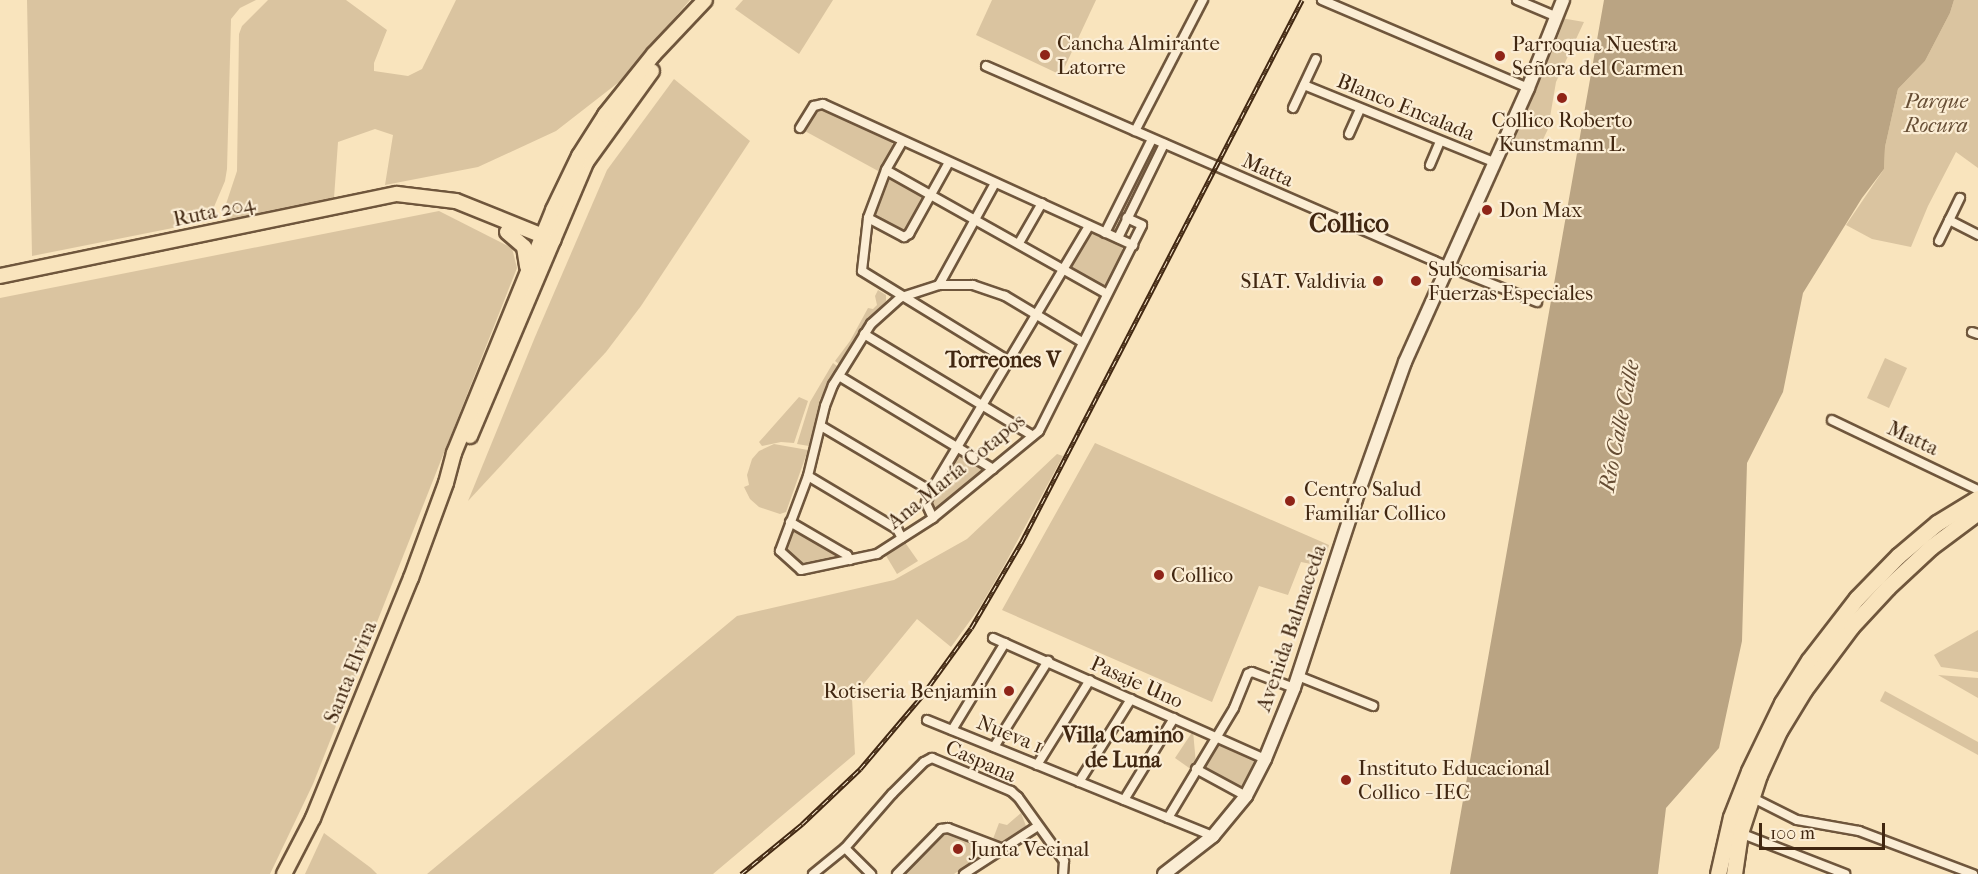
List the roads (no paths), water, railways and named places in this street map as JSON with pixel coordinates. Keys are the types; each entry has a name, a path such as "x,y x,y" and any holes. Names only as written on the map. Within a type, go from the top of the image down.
{"highway":[{"path":"1734,874 1748,790 1782,703 1809,660 1839,619 1907,548 1937,523 1978,498"},
{"path":"1718,874 1731,818 1779,731 1819,668 1888,587 1953,529 1978,512"},
{"path":"1953,529 1978,522"}],"main road":[{"path":"545,242 553,210 579,156 605,115 654,54 705,0"},
{"name":"Avenida Balmaceda","path":"1164,874 1212,836 1246,796 1265,759 1296,682 1356,499 1401,373 1528,88 1563,0"},
{"path":"545,242 587,160 684,24"},
{"name":"Ruta 204","path":"0,276 211,234 376,196 407,194 456,201 525,229 545,242"},
{"name":"Ruta 204","path":"437,199 507,232 545,242"},
{"path":"525,229 553,210"},
{"path":"507,232 524,247 527,268"},
{"name":"Santa Elvira","path":"284,874 313,818 446,483 454,453 527,268 545,242"},
{"name":"Santa Elvira","path":"446,483 462,457 545,242"}],"street":[{"path":"1135,131 1203,0"},
{"path":"1322,0 1528,88"},
{"path":"1517,0 1557,17"},
{"name":"Blanco Encalada","path":"1293,108 1316,59"},
{"name":"Matta","path":"986,66 1448,267 1537,302"},
{"name":"Blanco Encalada","path":"1304,85 1494,162"},
{"path":"800,128 814,106 823,104 902,142 1133,245"},
{"path":"1350,134 1360,109"},
{"path":"1105,232 1152,139"},
{"path":"902,142 886,170 868,218 862,272 1009,361"},
{"path":"1430,165 1440,142"},
{"path":"1118,238 1164,144"},
{"path":"868,218 904,237 909,234 949,162"},
{"path":"886,170 1107,294"},
{"path":"939,285 995,183"},
{"path":"1939,241 1960,198"},
{"path":"1019,243 1042,203"},
{"name":"Ana María Cotapos","path":"790,522 780,551 801,570 877,554 933,518 1039,430 1142,225 1127,218"},
{"path":"1949,220 1978,235"},
{"path":"933,518 926,503 931,491 1089,226"},
{"path":"850,560 847,555 790,522 808,476 825,406 838,376 864,334 901,297 939,285 973,285 1005,296 1082,342"},
{"path":"864,334 1033,435"},
{"path":"838,376 993,469"},
{"name":"Matta","path":"1832,420 1978,489"},
{"path":"821,426 931,491"},
{"path":"808,476 897,529 902,538"},
{"name":"Pasaje Uno","path":"993,638 1265,759"},
{"path":"952,730 1005,643"},
{"path":"994,747 1048,661"},
{"path":"1168,818 1234,708 1248,674 1252,672 1296,682 1373,706"},
{"path":"1037,765 1090,680"},
{"path":"1079,782 1131,699"},
{"path":"1124,800 1174,718"},
{"name":"Nueva 1","path":"927,720 1212,836"},
{"name":"Caspana","path":"813,874 845,848 892,794 924,762 932,758 1011,791 1018,797 1064,861 1063,874"},
{"path":"1196,769 1246,796"},
{"path":"1748,790 1797,820 1859,831 1973,874"},
{"path":"964,874 1038,826"},
{"path":"897,874 941,829 948,828 1003,849"},
{"path":"1740,833 1845,874"},
{"path":"845,848 871,874"}],"water":[{"name":"Río Calle Calle","path":"1604,0 1954,0 1950,13 1925,61 1898,89 1885,147 1884,169 1862,198 1803,293 1783,392 1747,463 1742,641 1719,748 1666,808 1658,874 1450,874"}],"railway":[{"path":"741,874 802,824 860,769 921,697 971,628 1022,541 1302,0"}],"place":[{"name":"Cancha Almirante Latorre","path":"1045,55"},
{"name":"Parroquia Nuestra Señora del Carmen","path":"1500,56"},
{"name":"Collico Roberto Kunstmann L.","path":"1562,98"},
{"name":"Don Max","path":"1487,210"},
{"name":"SIAT. Valdivia","path":"1378,281"},
{"name":"Subcomisaria Fuerzas Especiales","path":"1416,281"},
{"name":"Centro Salud Familiar Collico","path":"1290,501"},
{"name":"Collico","path":"1159,575"},
{"name":"Rotiseria Benjamin","path":"1009,691"},
{"name":"Instituto Educacional Collico - IEC","path":"1346,780"},
{"name":"Junta Vecinal","path":"958,849"}],"district":[{"name":"Collico","path":"1349,224"},
{"name":"Torreones V","path":"1003,361"},
{"name":"Villa Camino de Luna","path":"1123,748"}],"park label":[{"name":"Parque Rocura","path":"1936,113"}]}
